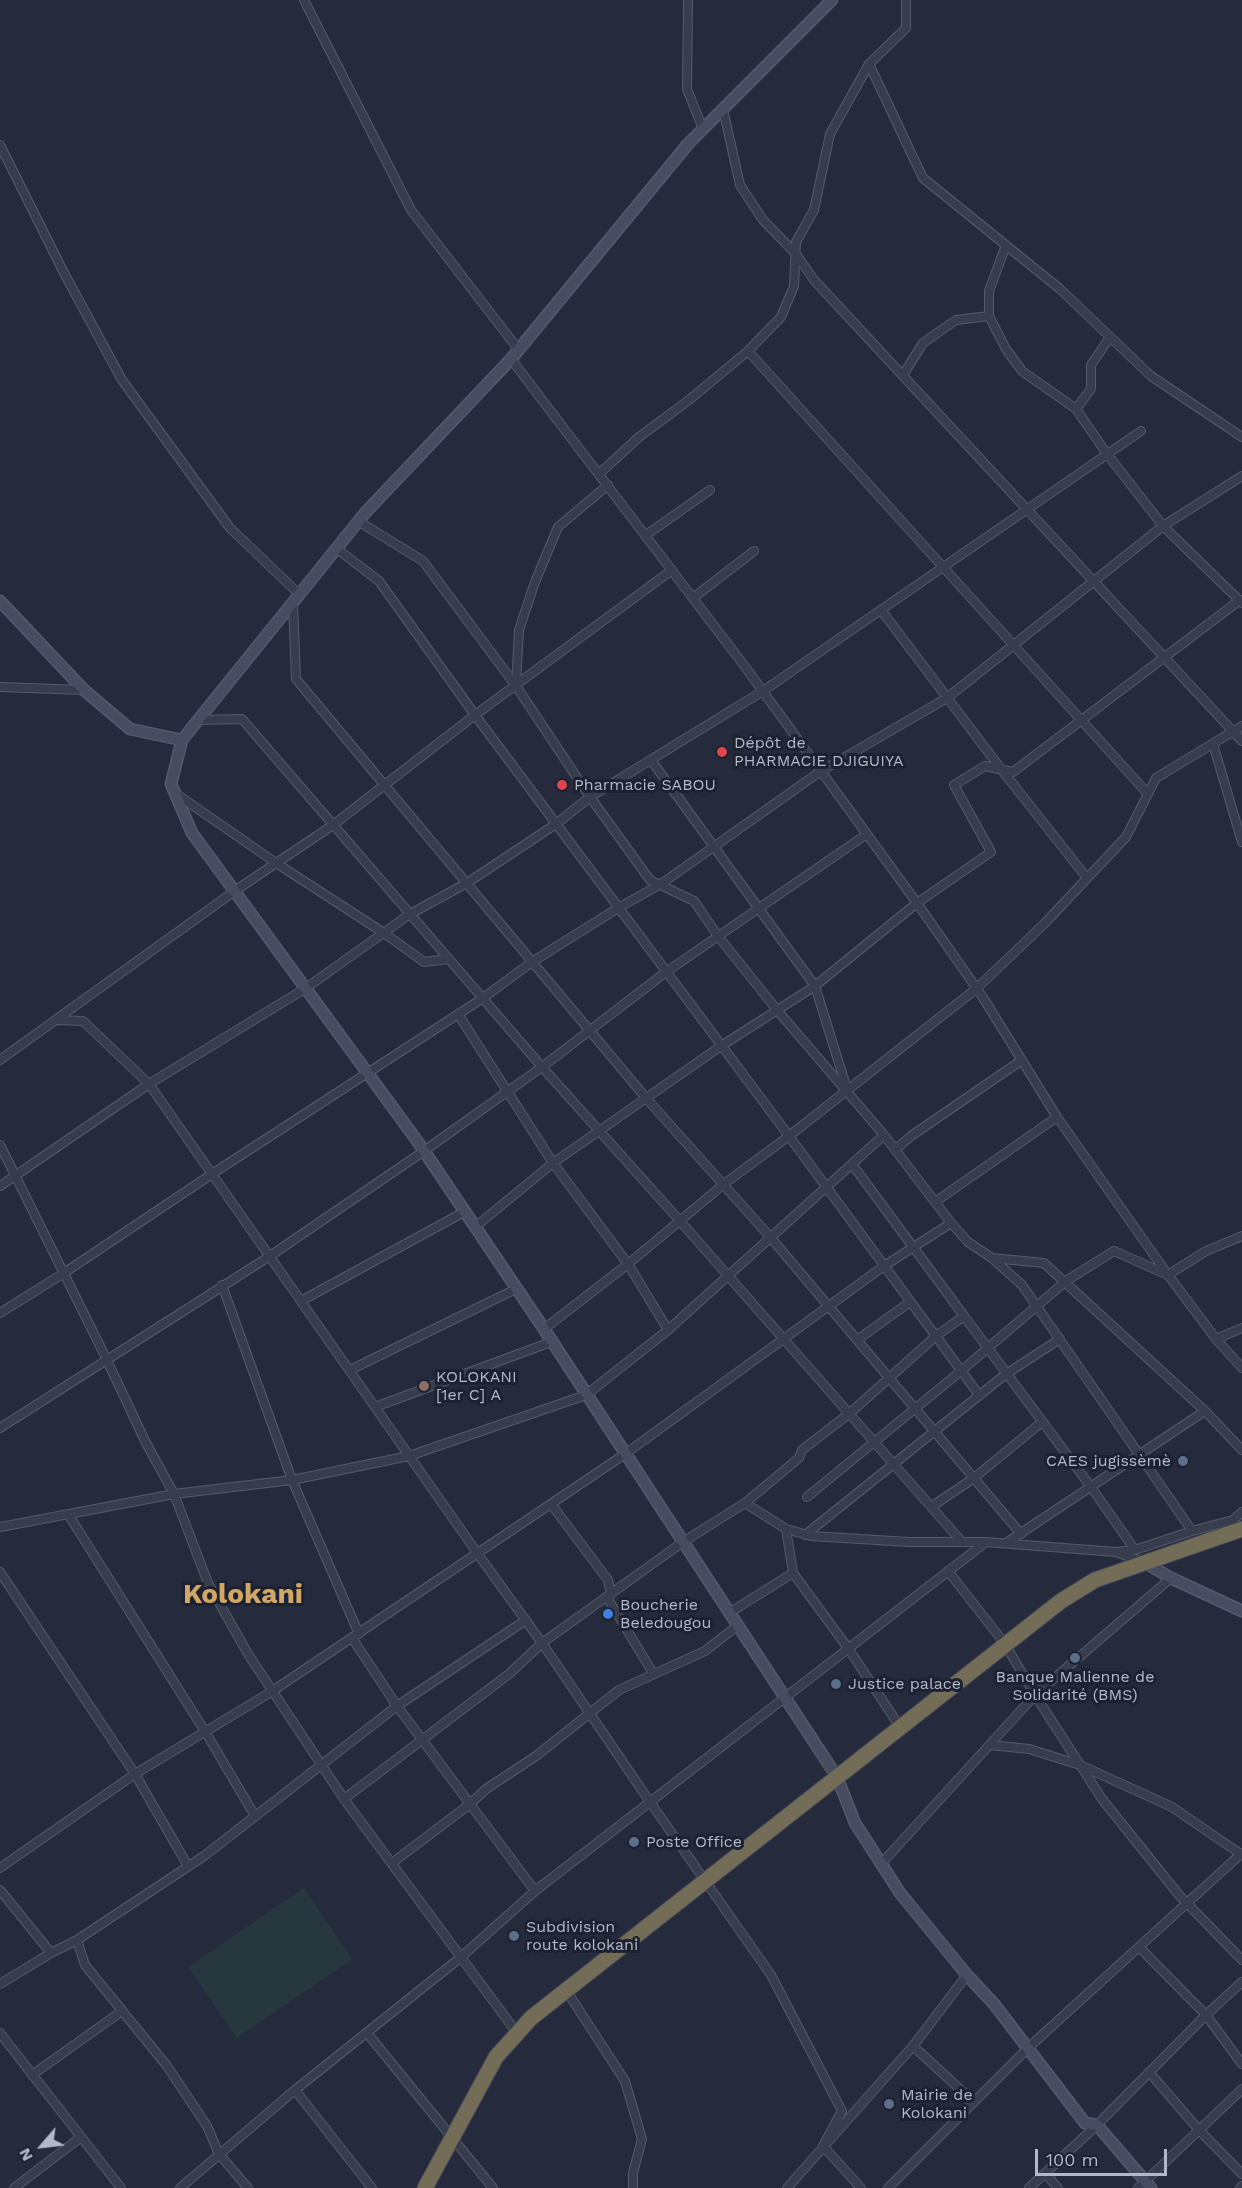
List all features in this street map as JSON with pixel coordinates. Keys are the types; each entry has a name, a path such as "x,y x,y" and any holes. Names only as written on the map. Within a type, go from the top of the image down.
{"highway":[{"path":"425,2188 496,2057 531,2018 1061,1601 1139,1556 1242,1530"}],"street":[{"path":"304,0 411,210 518,349"},
{"path":"688,0 687,88 703,129"},
{"path":"832,0 688,144 512,358 358,521 182,740 171,784 192,833 368,1072 544,1329 837,1777 855,1823 900,1893 967,1975 994,2004 1085,2123 1097,2125 1144,2186 1198,2130 1242,2089"},
{"path":"600,473 639,437 748,351 782,317 794,286 796,242 814,210 830,135 869,64 906,28 906,0"},
{"path":"869,64 923,178 1060,289 1151,376 1242,437"},
{"path":"723,109 740,185 763,220 796,254 814,280 1242,741"},
{"path":"0,145 64,273 122,380 230,528 296,598 296,679 646,1098 771,1238 1021,1534"},
{"path":"475,1227 553,1164 721,1046 815,986 917,903 991,852 954,785 985,766 1013,772 1163,656 1241,602 1163,526 1107,454 1076,409 1022,371 1006,349 990,316 990,291 1006,245"},
{"path":"903,375 923,343 956,320 990,316"},
{"path":"1076,409 1091,389 1091,365 1110,337"},
{"path":"748,351 1148,794"},
{"path":"512,358 763,691 917,903 982,996 1057,1117 1168,1275 1216,1339 1242,1368"},
{"path":"0,1186 149,1084 306,988 410,914 467,883 556,824 590,797 763,691 1141,431"},
{"path":"0,1313 483,998 532,962 661,884 821,771 947,698 1163,526 1242,476"},
{"path":"516,686 519,630 558,527 608,484"},
{"path":"646,535 710,489"},
{"path":"358,521 423,561 516,686 590,797 650,880 694,901 718,936 777,1010 884,1135 951,1223 968,1242 992,1258 1022,1285 1192,1531"},
{"path":"336,548 379,580 475,715 979,1395"},
{"path":"693,598 754,552"},
{"path":"0,1060 236,890 333,825 475,715 672,570"},
{"path":"0,601 84,690 130,729 182,740"},
{"path":"881,610 1087,878"},
{"path":"0,687 84,690"},
{"path":"198,720 242,719 542,1067 962,1542"},
{"path":"544,1329 628,1264 724,1184 789,1136 976,989 1044,924 1126,837 1156,778 1242,726"},
{"path":"1213,744 1242,842"},
{"path":"651,760 815,986 847,1091"},
{"path":"175,793 424,962 448,958"},
{"path":"0,1428 270,1256 424,1151 542,1067 666,972 867,834"},
{"path":"458,1014 553,1164 628,1264 668,1330"},
{"path":"57,1020 84,1021 149,1084 526,1620 771,1974 842,2111 823,2146"},
{"path":"896,1150 911,1136 1022,1060"},
{"path":"935,1202 1057,1117"},
{"path":"0,1527 174,1494 292,1480 409,1456 586,1395 668,1330 884,1135"},
{"path":"0,1145 146,1443 174,1494 208,1583 271,1692 344,1799 517,2033"},
{"path":"852,1164 1091,1487 1139,1556 1171,1578 1242,1611"},
{"path":"301,1301 465,1212"},
{"path":"0,1868 135,1774 271,1692 625,1454 828,1305 951,1223"},
{"path":"1168,1275 1206,1251 1242,1236"},
{"path":"807,1497 961,1371 1066,1281 1114,1251 1168,1275"},
{"path":"992,1258 1044,1263 1205,1411 1242,1450"},
{"path":"222,1286 292,1480 355,1636 397,1706 535,1891"},
{"path":"350,1370 516,1289"},
{"path":"857,1340 910,1302"},
{"path":"344,1799 509,1674 542,1643 683,1542 745,1503 799,1458 802,1450 850,1413 936,1336 964,1316"},
{"path":"1216,1339 1242,1328"},
{"path":"805,1535 1006,1374 1060,1339"},
{"path":"375,1407 551,1342"},
{"path":"1006,1544 1205,1411"},
{"path":"931,1507 974,1478 1042,1422"},
{"path":"745,1503 786,1530 805,1535 909,1542 986,1542 1116,1552 1139,1556 1192,1531 1233,1520 1242,1512"},
{"path":"551,1504 608,1580 611,1594 608,1599 653,1673"},
{"path":"68,1514 206,1733 255,1816"},
{"path":"786,1530 794,1573 848,1648 900,1727"},
{"path":"180,2188 296,2090 460,1958 535,1891 986,1542"},
{"path":"1116,1552 1139,1556"},
{"path":"948,1571 1005,1644 1102,1799 1187,1903 1242,1960"},
{"path":"0,1572 135,1774 188,1866"},
{"path":"729,1613 794,1573"},
{"path":"881,1864 1035,1695 1171,1578"},
{"path":"0,1984 77,1940 188,1866 397,1706 526,1620"},
{"path":"392,1863 486,1790 536,1756 619,1690 705,1651 737,1626"},
{"path":"888,2188 1028,2048 1242,1854 1172,1807 1080,1765 1029,1749 990,1745"},
{"path":"0,1890 51,1953"},
{"path":"77,1940 85,1965 167,2066 207,2126 219,2154 248,2188"},
{"path":"1138,1947 1206,2015 1242,2064"},
{"path":"787,2188 913,2046 967,1975"},
{"path":"1029,2188 1097,2125 1242,1982"},
{"path":"566,1990 626,2081 642,2139 633,2173 633,2188"},
{"path":"32,2075 122,2011"},
{"path":"0,2033 121,2188"},
{"path":"367,2033 493,2188"},
{"path":"913,2046 974,2102"},
{"path":"1149,2072 1198,2130 1242,2174"},
{"path":"296,2090 372,2188"},
{"path":"14,2188 81,2137"},
{"path":"823,2146 861,2188"},
{"path":"1045,2173 1058,2188"}],"shaded area":[{"path":"304,1888 352,1959 237,2038 188,1967"}],"place":[{"name":"Dépôt de PHARMACIE DJIGUIYA","path":"722,752"},
{"name":"Pharmacie SABOU","path":"562,785"},
{"name":"KOLOKANI [1er C] A","path":"424,1386"},
{"name":"CAES jugissèmè","path":"1183,1461"},
{"name":"Boucherie Beledougou","path":"608,1614"},
{"name":"Banque Malienne de Solidarité (BMS)","path":"1075,1658"},
{"name":"Justice palace","path":"836,1684"},
{"name":"Poste Office","path":"634,1842"},
{"name":"Subdivision route kolokani","path":"514,1936"},
{"name":"Mairie de Kolokani","path":"889,2104"}],"district":[{"name":"Kolokani","path":"243,1595"}]}
